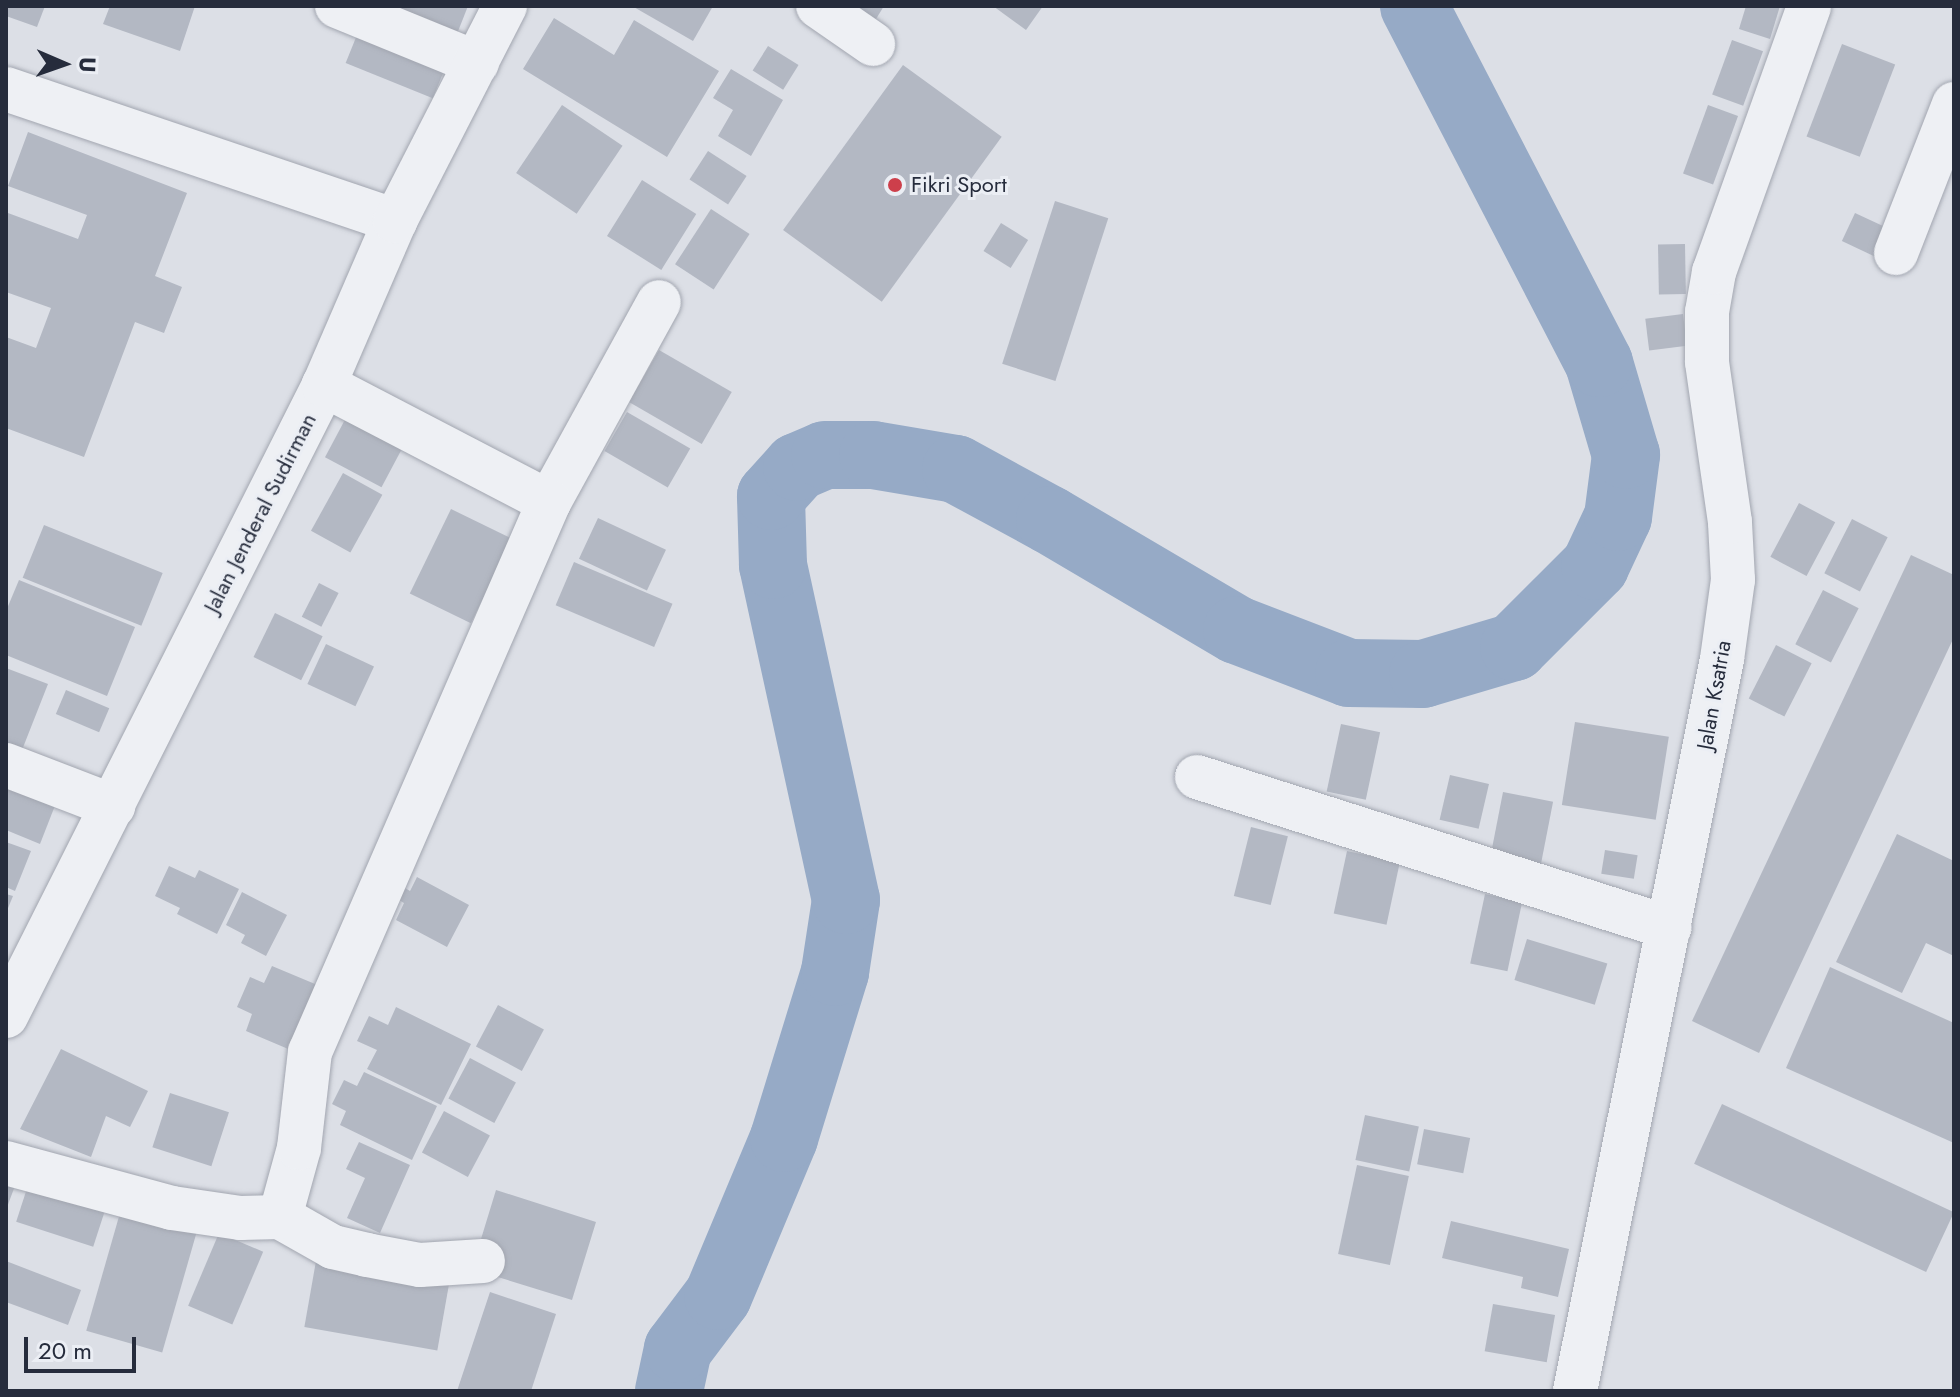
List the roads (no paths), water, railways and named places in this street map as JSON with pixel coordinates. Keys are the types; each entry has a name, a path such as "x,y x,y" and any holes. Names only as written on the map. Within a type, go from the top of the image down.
{"street":[{"path":"337,6 477,63"},
{"name":"Jalan Jenderal Sudirman","path":"6,1016 324,385 395,221 505,6"},
{"path":"818,6 873,44"},
{"name":"Jalan Ksatria","path":"1575,1391 1722,659 1733,580 1730,522 1710,399 1707,312 1714,272 1809,6"},
{"path":"6,89 395,221"},
{"path":"1896,253 1954,104"},
{"path":"280,1217 299,1148 310,1052 549,502 659,302"},
{"path":"324,385 549,502"},
{"path":"6,765 113,806"},
{"path":"1197,777 1669,928"},
{"path":"6,1163 172,1208 240,1218 280,1217 333,1247 367,1255 420,1265 483,1261"}],"waterway":[{"path":"669,1391 678,1349 718,1296 784,1138 835,972 846,900 773,565 771,496 797,467 825,455 873,455 956,469 1050,520 1237,630 1349,673 1423,674 1514,647 1595,566 1618,517 1626,455 1599,363 1414,6"}],"place":[{"name":"Fikri Sport","path":"895,185"}]}
